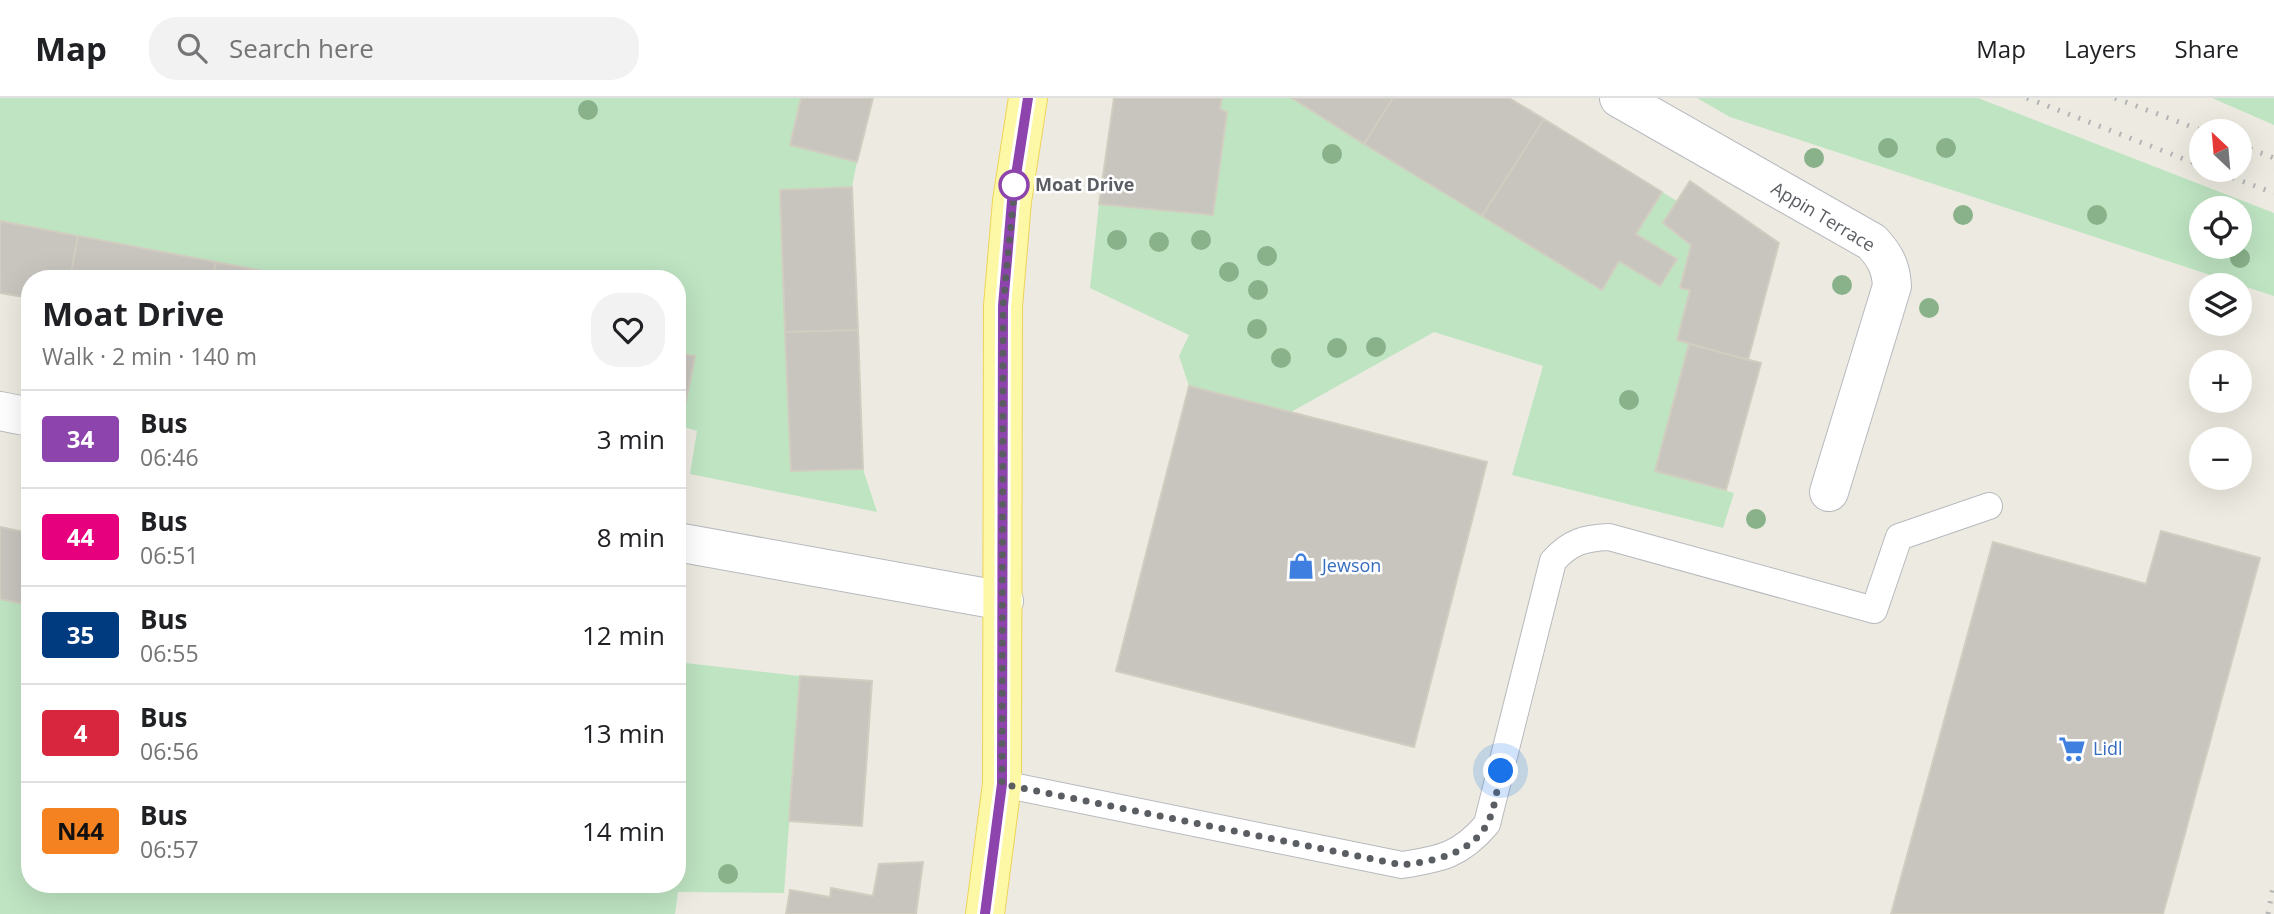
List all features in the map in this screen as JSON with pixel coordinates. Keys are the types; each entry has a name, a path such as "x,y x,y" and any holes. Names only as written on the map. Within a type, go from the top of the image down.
{"main road":[{"path":"985,914 1002,784 1003,306 1012,201 1028,98"}],"street":[{"name":"Appin Terrace","path":"1619,98 1872,242 1885,256 1892,279 1888,304 1829,492"},
{"path":"0,411 21,415"},
{"path":"686,544 1004,601"}],"lane":[{"path":"1002,784 1402,865 1439,860 1470,844 1487,824 1553,561 1567,546 1584,538 1609,537 1874,610 1899,537 1989,506"}],"green space":[{"path":"0,98 801,98 790,145 857,162 852,187 780,191 791,471 863,469 877,512 690,474 697,431 686,428 686,401 695,357 686,355 686,270 259,270 0,221"},
{"path":"1222,98 1292,98 1601,289 1619,261 1660,286 1677,259 1636,234 1662,192 1677,201 1663,223 1691,245 1680,288 1690,290 1677,340 1689,344 1655,471 1734,493 1723,528 1512,475 1543,366 1434,332 1291,412 1189,386 1179,356 1189,335 1090,288 1099,204 1213,215 1227,112 1220,109"},
{"path":"1697,98 1978,98 2230,196 2189,196 2189,259 2252,259 2252,204 2274,213 2274,296 2252,289 2252,273 2204,273 1730,117"},
{"path":"2212,98 2274,98 2274,125"},
{"path":"0,599 21,603 21,893 678,893 675,914 0,914"},
{"path":"686,663 800,676 784,893 686,892"}],"building":[{"path":"801,98 873,98 857,162 790,145"},
{"path":"1114,98 1222,98 1220,109 1227,112 1213,215 1099,204"},
{"path":"1292,98 1393,98 1364,144"},
{"path":"1393,98 1509,98 1544,119 1482,216 1364,144"},
{"path":"1544,119 1662,192 1636,234 1677,259 1660,286 1619,261 1602,290 1482,216"},
{"path":"1690,181 1779,243 1748,360 1677,340 1690,290 1680,288 1691,245 1663,223"},
{"path":"852,187 858,330 785,332 780,190"},
{"path":"0,221 78,236 72,270 21,270 21,296 0,293"},
{"path":"78,236 216,262 214,270 72,270"},
{"path":"216,262 258,270 214,270"},
{"path":"858,330 863,469 791,471 785,332"},
{"path":"1689,344 1761,363 1726,490 1655,471"},
{"path":"686,354 695,356 686,401"},
{"name":"Jewson","path":"1189,386 1487,462 1414,747 1116,671"},
{"path":"0,527 21,531 21,603 0,599"},
{"name":"Lidl","path":"2161,531 2260,558 2163,914 1891,914 1993,542 2146,584"},
{"path":"800,676 872,681 862,826 789,821"},
{"path":"923,862 916,914 786,914 790,890 830,897 831,888 873,896 879,864"}],"railway":[{"path":"2027,98 2189,161"},
{"path":"2115,98 2189,126"},
{"path":"2252,150 2274,158"},
{"path":"2244,182 2274,193"},
{"path":"2268,914 2274,882"}],"bus line":[{"name":"34","path":"985,914 1002,784 1003,306 1012,201 1028,98"}],"place":[{"name":"Moat Drive","path":"1014,185"},
{"name":"Jewson","path":"1301,566"},
{"name":"Lidl","path":"2072,749"}],"route":[{"path":"1014,185 1016,175 1003,306 1002,784 1402,865 1439,860 1470,844 1487,824 1501,771"}]}
